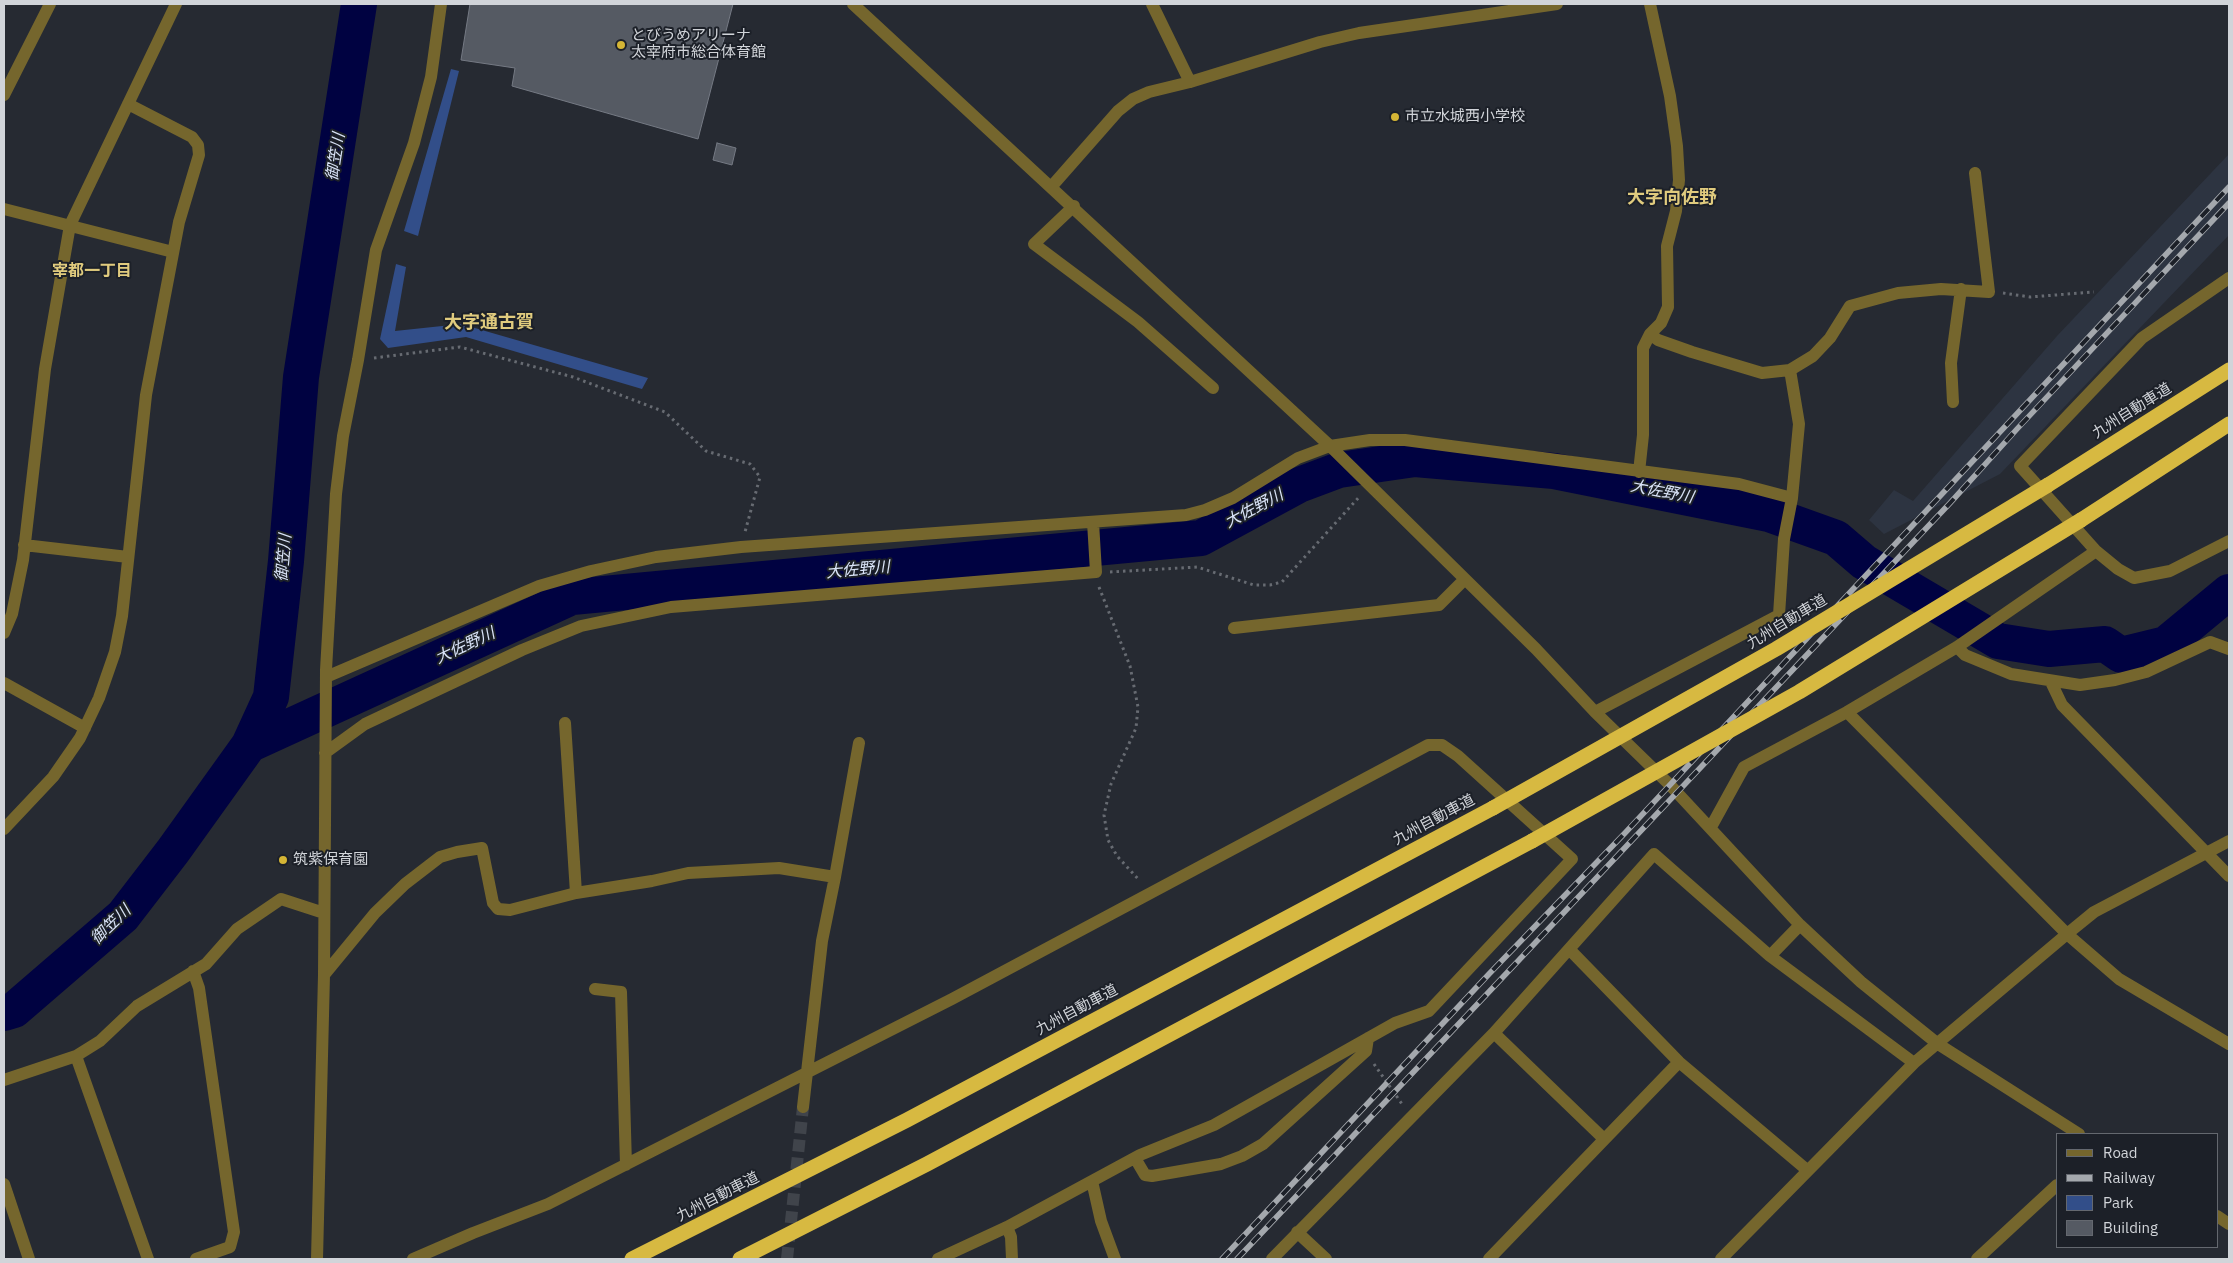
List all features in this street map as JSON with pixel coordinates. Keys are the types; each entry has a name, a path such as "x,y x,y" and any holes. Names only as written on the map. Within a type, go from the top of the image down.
{"highway":[{"name":"九州自動車道","path":"632,1259 907,1120 1493,808 1776,649 2048,485 2229,370"},
{"path":"740,1259 927,1164 1532,841 1799,692 2081,520 2229,424"}],"street":[{"path":"4,95 50,4"},
{"path":"4,633 12,614 24,545 44,369 70,225 176,4"},
{"path":"317,1259 324,975 326,681 336,494 343,436 376,250 414,143 431,77 441,4"},
{"path":"1152,4 1190,82"},
{"path":"1052,186 1118,111 1133,99 1149,92 1190,82 1320,42 1359,33 1558,4"},
{"path":"1639,472 1643,436 1643,348 1650,334 1661,323 1668,307 1667,246 1676,211 1679,180 1677,146 1670,96 1650,4"},
{"path":"857,5 1330,446 1536,649 1595,712 1670,784 1800,925 1861,982 1938,1044 2077,1133"},
{"path":"4,829 53,777 80,738 99,698 116,652 146,396 179,222 199,155 198,146 192,137 128,104"},
{"path":"1650,334 1658,340 1692,352 1762,373 1790,370 1813,356 1830,338 1850,306 1898,293 1941,289 1990,292 1976,174"},
{"path":"1074,206 1034,244 1138,322 1213,388"},
{"path":"4,210 173,252"},
{"path":"2229,278 2142,335 2020,466 2096,551 2118,569 2134,578 2170,571 2229,541"},
{"path":"1953,402 1951,363 1961,289"},
{"path":"1595,712 1779,615 1784,540 1792,498 1799,424 1790,370"},
{"path":"326,681 539,586 591,572 656,557 741,547 1186,515 1205,510 1233,498 1298,458 1330,446 1370,440 1405,440 1739,484 1792,498"},
{"path":"325,748 365,724 522,650 581,626 670,607 1096,572 1093,522"},
{"path":"24,545 128,557"},
{"path":"1711,827 1744,767 1847,712 1957,647 2096,551"},
{"path":"1234,628 1439,605 1465,579"},
{"path":"1957,647 1964,655 2011,674 2051,682 2080,685 2115,680 2146,672 2210,642 2229,648"},
{"path":"2051,682 2062,705 2229,876"},
{"path":"4,683 85,728"},
{"path":"1847,712 2067,934 2118,979 2229,1044"},
{"path":"565,723 576,893"},
{"path":"803,1107 822,941 859,743"},
{"path":"413,1259 548,1204 626,1165 952,998 1428,745 1442,745 1458,756 1572,859 1429,1011 1395,1023 1367,1045 1263,1144 1242,1156 1221,1164 1152,1176 1146,1175 1135,1158"},
{"path":"1721,1259 1914,1063 2067,934 2094,912 2229,842"},
{"path":"324,975 375,914 405,884 440,856 482,848 493,903 498,909 510,910 576,893 652,881 688,873 780,868 835,877"},
{"path":"1272,1259 1494,1033 1654,854 1770,956 1914,1063"},
{"path":"4,1080 76,1056 100,1041 137,1006 206,964 237,928 281,899 324,913"},
{"path":"1770,956 1800,925"},
{"path":"1570,950 1679,1062 1807,1170"},
{"path":"193,972 199,988 234,1232 230,1247 196,1259"},
{"path":"595,989 621,992 626,1165"},
{"path":"1494,1033 1603,1138"},
{"path":"938,1259 1007,1227 1135,1158 1214,1125 1367,1045"},
{"path":"76,1056 148,1259"},
{"path":"1489,1259 1603,1138 1679,1062"},
{"path":"1092,1181 1101,1221 1115,1259"},
{"path":"4,1184 29,1259"},
{"path":"1977,1259 2056,1186"},
{"path":"2218,1217 2229,1224"},
{"path":"1007,1227 1011,1237 1012,1259"},
{"path":"1297,1232 1326,1259"}],"path":[{"path":"1990,292 2030,297 2094,292"},
{"path":"358,360 460,348 573,377 665,412 706,451 750,464 760,477 741,547"},
{"path":"1155,890 1137,880 1117,856 1108,840 1104,815 1111,784 1136,728 1138,707 1130,666 1096,581 1096,572 1197,567 1254,585 1276,584 1282,582 1370,486"},
{"path":"1367,1045 1393,1094 1412,1116"}],"shaded area":[{"path":"2229,154 2229,235 2000,474 1884,534 1869,520 1894,490 1913,501 2057,336"}],"green space":[{"path":"451,69 459,71 418,236 404,231"},
{"path":"396,264 406,267 395,331 461,324 648,378 642,389 466,337 388,348 380,339"}],"building":[{"name":"とびうめアリーナ 太宰府市総合体育館","path":"470,4 733,4 698,139 512,86 515,68 461,60"},
{"path":"717,143 736,148 732,165 713,160"}],"waterway":[{"name":"御笠川","path":"4,1013 14,1010 123,916 173,851 249,745 271,697 286,561 301,377 359,4"},
{"name":"大佐野川","path":"249,745 572,597 1201,538 1299,485 1339,470 1415,459 1554,471 1769,514 1836,538 1864,562 1998,641 2049,649 2105,644 2121,655 2166,644 2229,592"}],"tunnel":[{"path":"787,1259 803,1107"}],"railway":[{"path":"1222,1259 1489,974 1625,833 2229,187"},
{"path":"1237,1259 1951,502 2229,203"}],"place":[{"name":"とびうめアリーナ 太宰府市総合体育館","path":"621,45"},
{"name":"市立水城西小学校","path":"1395,117"},
{"name":"筑紫保育園","path":"283,860"}],"district":[{"name":"大字向佐野","path":"1672,198"},
{"name":"宰都一丁目","path":"92,271"},
{"name":"大字通古賀","path":"489,323"}]}
